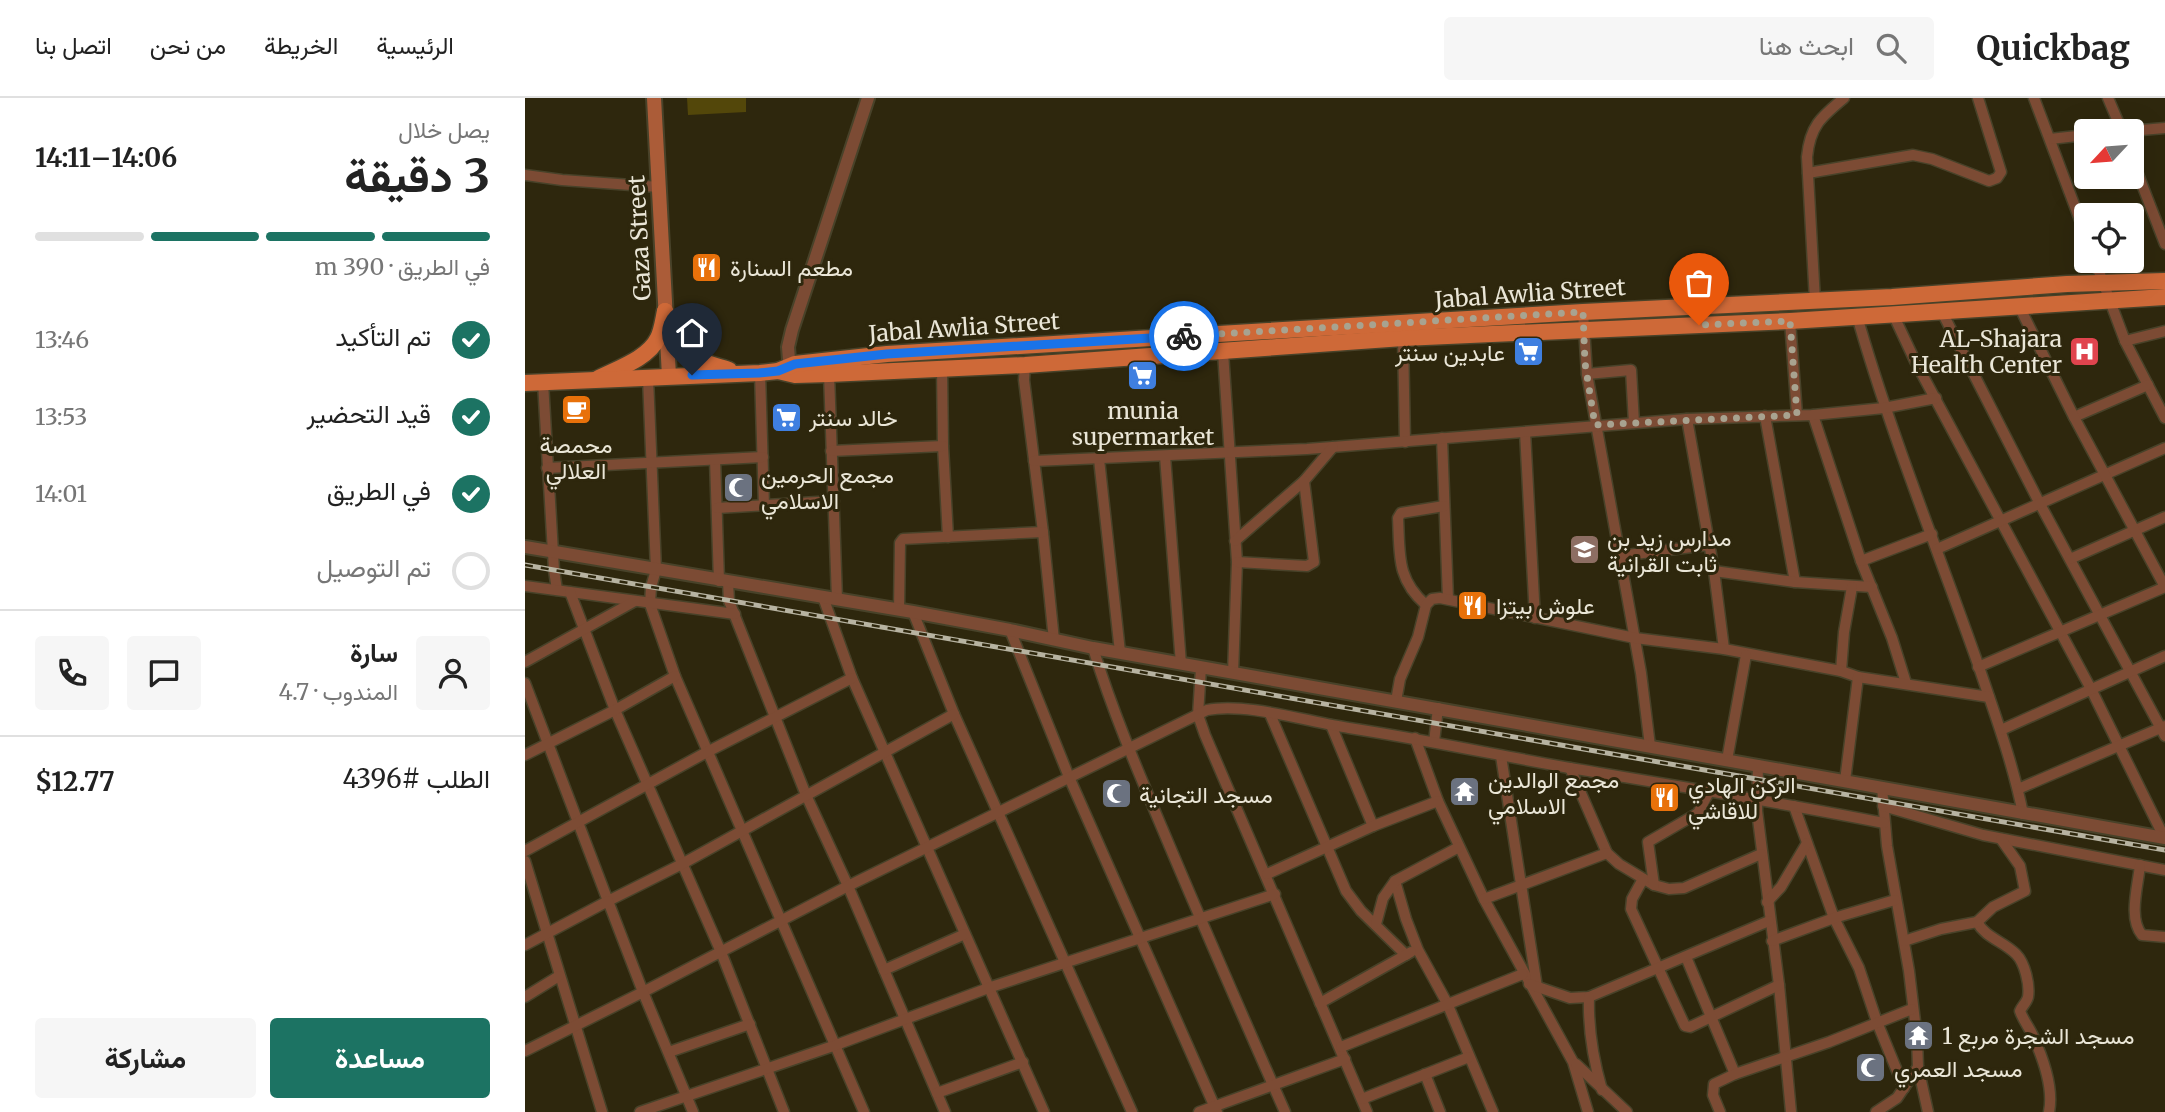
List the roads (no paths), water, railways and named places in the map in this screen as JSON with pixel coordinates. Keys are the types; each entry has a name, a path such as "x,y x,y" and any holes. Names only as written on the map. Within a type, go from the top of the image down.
{"main road":[{"name":"Gaza Street","path":"654,98 669,376"},
{"name":"Jabal Awlia Street","path":"786,370 887,354 2067,284 2165,281"},
{"name":"Jabal Awlia Street","path":"786,370 829,374 1025,365 1403,338 1790,321 2165,297"},
{"path":"665,311 677,338 689,354 695,359 738,373"},
{"path":"593,381 639,358 652,347 660,334 665,311"},
{"path":"525,383 786,370"}],"street":[{"path":"786,370 792,330 868,98"},
{"path":"1815,301 1808,173 1809,136 1821,117 1844,98"},
{"path":"1808,173 1913,155 1932,159 1989,181 1997,178 2001,172 1978,98"},
{"path":"2034,98 2074,204"},
{"path":"2108,98 2117,119"},
{"path":"2144,130 2165,128"},
{"path":"2050,139 2074,136"},
{"path":"525,174 562,180 659,187"},
{"path":"2144,189 2165,244"},
{"path":"2099,273 2125,341 2165,418"},
{"path":"1979,667 2165,587 2133,531 2019,306"},
{"path":"1941,310 2040,504 2163,730 2119,745 2018,789"},
{"path":"1583,312 1587,374 1635,638 1650,746"},
{"path":"1893,314 2091,689 2164,838"},
{"path":"1857,316 1884,408 2001,730 2023,814"},
{"path":"1790,321 1797,415"},
{"path":"2125,341 2165,331"},
{"path":"1403,338 1405,442"},
{"path":"1223,352 1237,562 1233,673"},
{"path":"1025,365 1024,380 1053,640"},
{"path":"942,368 948,537"},
{"path":"1587,374 1631,369 1634,423"},
{"path":"759,373 765,506"},
{"path":"829,374 837,599"},
{"path":"648,378 656,570 650,604 675,676 707,752 864,1112"},
{"path":"543,382 557,590"},
{"path":"2074,417 2148,385"},
{"path":"1034,461 1333,447 1595,425 1766,415 1813,415 1884,408 1936,398"},
{"path":"1766,415 1795,582"},
{"path":"1813,415 1861,561 1906,683"},
{"path":"1687,419 1714,571 1724,649"},
{"path":"1525,432 1535,618"},
{"path":"1442,438 1448,599"},
{"path":"831,452 943,446"},
{"path":"1235,541 1304,481 1333,447"},
{"path":"1937,549 2165,448"},
{"path":"1165,456 1181,664"},
{"path":"547,468 763,457"},
{"path":"1099,459 1120,652"},
{"path":"715,460 724,582 729,601 806,795 945,1112"},
{"path":"1237,562 1307,566 1314,562 1304,481"},
{"path":"717,508 834,501"},
{"path":"1426,605 1412,592 1403,575 1398,518 1401,513 1407,511 1444,506"},
{"path":"2070,559 2165,517"},
{"path":"899,610 901,541 1043,532"},
{"path":"1861,561 1932,534"},
{"path":"1619,556 1708,545"},
{"path":"525,547 913,612 1201,668 2164,838"},
{"path":"1714,571 1795,582 1872,587"},
{"path":"525,586 735,614"},
{"path":"1841,671 1852,587"},
{"path":"570,592 615,710 721,952 783,1112"},
{"path":"823,597 852,678 991,987 1044,1112"},
{"path":"1395,701 1400,679 1418,637 1426,605 1432,599 1448,599 1635,638 1724,649 1841,671 1858,677 1989,697"},
{"path":"525,662 635,600"},
{"path":"913,612 954,714 1132,1112"},
{"path":"1010,630 1069,777 1216,1109"},
{"path":"1093,648 1129,749 1285,1112"},
{"path":"1727,760 1746,655"},
{"path":"2001,730 2165,656"},
{"path":"1201,668 1198,715 1367,1112"},
{"path":"525,755 615,710 675,676"},
{"path":"1845,781 1858,677"},
{"path":"525,850 852,678"},
{"path":"525,683 577,824 693,1112"},
{"path":"525,1051 848,886 999,814 1069,777 1218,708 1434,741 1570,768 1756,798 1884,823"},
{"path":"1434,741 1438,708"},
{"path":"525,945 683,864 954,714"},
{"path":"1270,714 1325,848 1346,891 1361,911 1406,955"},
{"path":"1331,725 1373,825"},
{"path":"1415,738 1438,801 1484,899 1573,1062 1588,1112"},
{"path":"1501,755 1533,986"},
{"path":"1758,765 1756,798 1761,854 1779,985 1791,1112"},
{"path":"1570,768 1607,853 1619,864 1654,885 1669,889 1684,888 1761,854"},
{"path":"1882,787 1884,823 1917,1038 1918,1067 1928,1112"},
{"path":"1654,885 1648,842 1698,813 1710,790"},
{"path":"1267,874 1373,825 1438,801"},
{"path":"1794,806 1834,918 1859,968 1877,1022 1904,1088"},
{"path":"1884,806 1938,823 2001,838 2165,870"},
{"path":"1904,941 1941,929 1976,922 1993,906 2025,891 2020,866 2001,838"},
{"path":"1767,902 1781,887 1807,843"},
{"path":"1376,924 1383,898 1395,881 1459,847"},
{"path":"1484,899 1607,853"},
{"path":"525,861 602,1112"},
{"path":"2140,865 2136,928 2142,935 2165,937"},
{"path":"1643,879 1632,899 1631,909 1685,1026 1690,1027 1779,985"},
{"path":"1395,881 1418,950 1447,1003 1493,1112"},
{"path":"640,1112 836,1045 991,987 1275,894"},
{"path":"1772,941 1834,918 1895,900"},
{"path":"1533,986 1570,998 1589,997 1769,921"},
{"path":"1976,922 1982,931 2017,955 2023,967 2028,983 2028,998 2020,1011 2033,1034 2047,1078 2050,1093 2049,1112"},
{"path":"884,971 965,934"},
{"path":"1320,1003 1418,950"},
{"path":"1686,957 1735,1074"},
{"path":"1341,1047 1523,974"},
{"path":"525,996 559,976"},
{"path":"1589,997 1592,1050 1602,1090"},
{"path":"1720,1112 1713,1095 1714,1084 1912,1009"},
{"path":"669,1052 750,1024"},
{"path":"1362,1099 1469,1057"},
{"path":"1199,1112 1216,1109 1345,1059"},
{"path":"937,1093 1023,1062"},
{"path":"1573,1062 1627,1112"},
{"path":"1876,1112 1888,1106 1918,1067"},
{"path":"1425,1074 1440,1112"}],"railway":[{"path":"525,565 2165,850"}],"place":[{"name":"مطعم السنارة","path":"707,267"},
{"name":"AL-Shajara Health Center","path":"2085,351"},
{"name":"عابدين سنتر","path":"1528,352"},
{"name":"munia supermarket","path":"1143,376"},
{"name":"محمصة العلالي","path":"576,410"},
{"name":"خالد سنتر","path":"786,417"},
{"name":"مجمع الحرمين الاسلامي","path":"738,487"},
{"name":"مدارس زيد بن ثابت القرانية","path":"1584,550"},
{"name":"علوش بيتزا","path":"1473,605"},
{"name":"مجمع الوالدين الاسلامي","path":"1465,792"},
{"name":"مسجد التجانية","path":"1116,794"},
{"name":"الركن الهادي للاقاشي","path":"1665,797"},
{"name":"مسجد الشجرة مربع 1","path":"1919,1035"},
{"name":"مسجد العمري","path":"1871,1068"}]}
